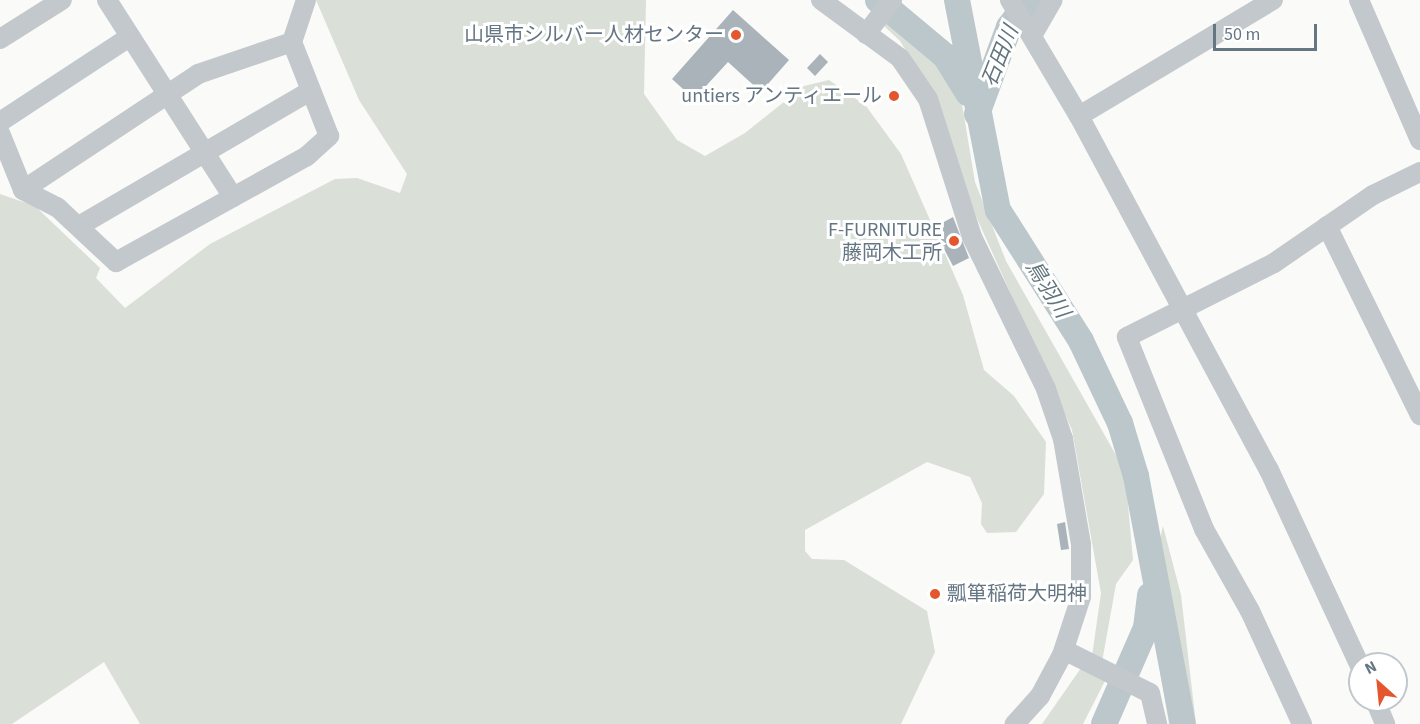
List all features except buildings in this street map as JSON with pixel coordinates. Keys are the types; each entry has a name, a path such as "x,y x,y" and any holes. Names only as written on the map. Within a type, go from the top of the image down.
{"street":[{"path":"0,39 62,0"},
{"path":"108,0 128,38 233,196"},
{"path":"23,190 43,196 79,226 116,262 322,146 329,136 292,42 306,0"},
{"path":"821,0 868,31 900,58 928,99 972,237 1046,389 1063,439 1082,544 1081,597 1064,650 1040,696 1015,724"},
{"path":"868,31 892,0"},
{"path":"1010,0 1079,116 1181,310 1269,470 1354,652"},
{"path":"1030,31 1053,0"},
{"path":"1079,116 1273,0"},
{"path":"1359,0 1420,140"},
{"path":"0,123 128,38"},
{"path":"23,190 198,74 292,42"},
{"path":"79,226 310,91"},
{"path":"0,133 23,190"},
{"path":"1302,724 1250,611 1204,529 1127,337 1274,263 1327,226 1420,172"},
{"path":"1327,226 1420,415"},
{"path":"1064,650 1150,693 1157,724"}],"shaded area":[{"path":"316,0 646,0 644,94 677,140 705,156 745,133 804,86 829,80 866,106 901,154 963,295 984,370 1014,396 1046,442 1044,494 1016,532 987,533 981,524 982,503 970,477 927,462 805,530 805,551 812,559 844,560 927,611 935,652 901,724 140,724 104,662 12,724 0,724 0,194 35,206 100,268 96,278 125,308 210,244 335,179 357,178 400,193 407,174 359,100"},
{"path":"889,18 952,75 961,98 975,182 1006,261 1125,471 1133,560 1116,584 1102,662 1092,656 1101,593 1072,430 975,214 932,93 900,41 884,26"},
{"path":"1163,526 1181,595 1196,724 1169,724 1160,672 1168,597 1158,547"},
{"path":"1081,668 1105,681 1083,724 1042,724"}],"waterway":[{"path":"878,0 945,56 968,93"},
{"name":"鳥羽川","path":"957,0 998,210 1081,341 1120,423 1136,476 1183,724"},
{"name":"石田川","path":"977,114 1009,27 1029,0"},
{"name":"鳥羽川","path":"1104,724 1146,628 1150,595"}],"place":[{"name":"山県市シルバー人材センター","path":"736,35"},
{"name":"untiers アンティエール","path":"894,96"},
{"name":"F-FURNITURE 藤岡木工所","path":"954,241"},
{"name":"瓢箪稲荷大明神","path":"935,594"}]}
